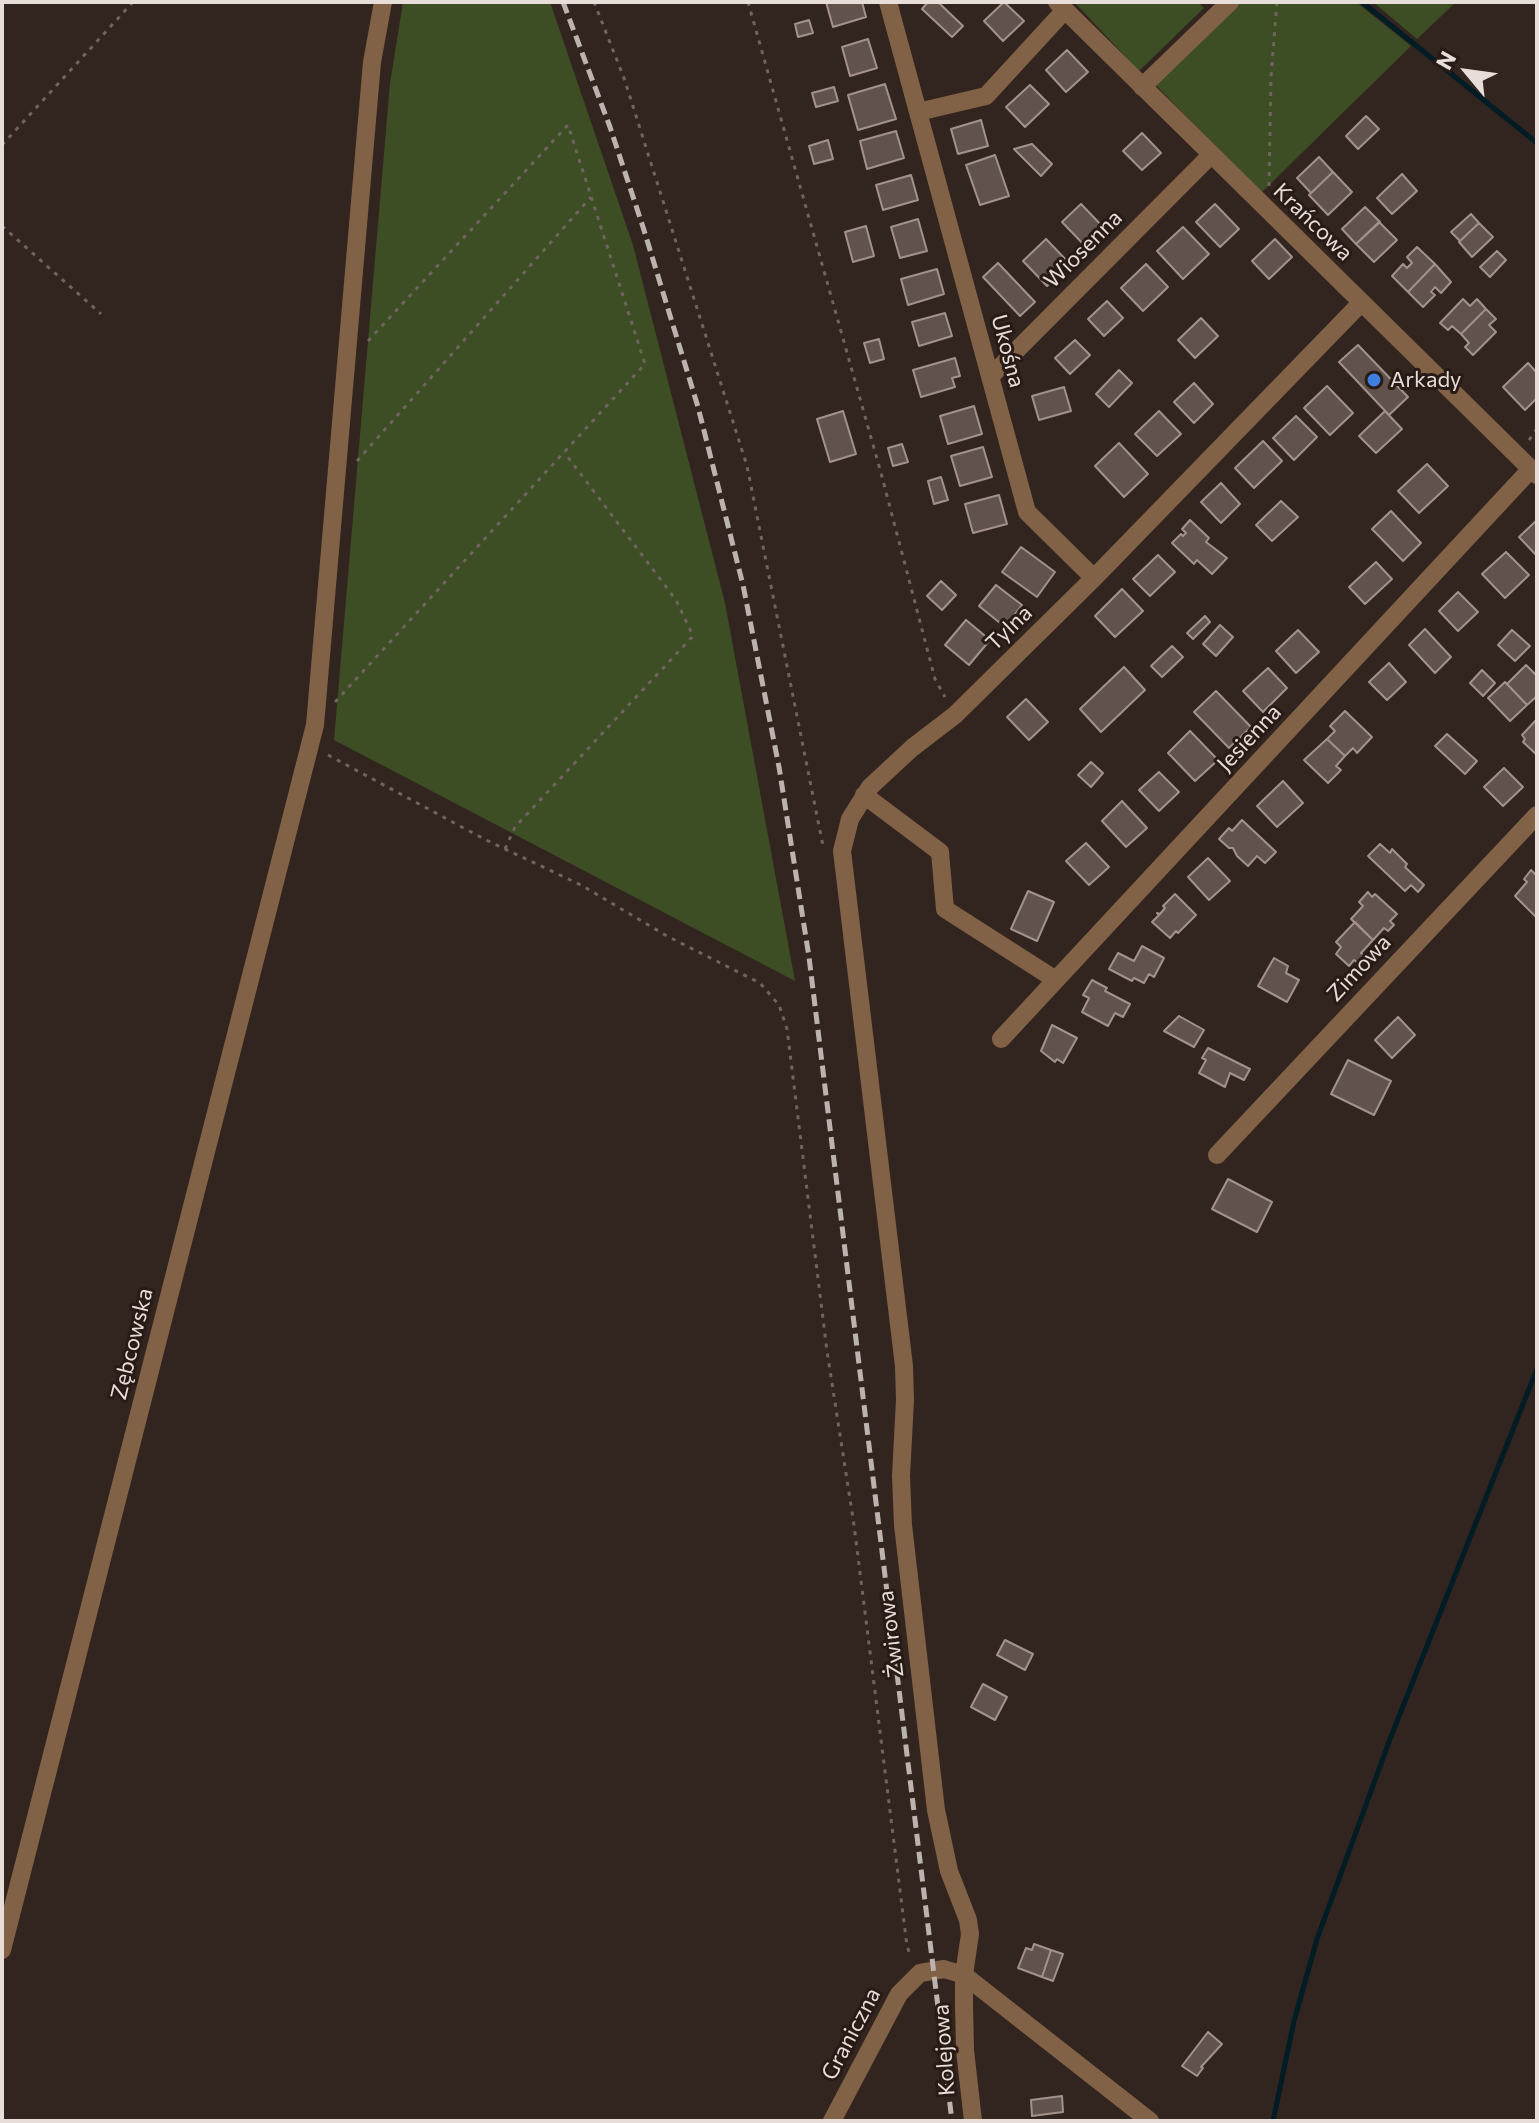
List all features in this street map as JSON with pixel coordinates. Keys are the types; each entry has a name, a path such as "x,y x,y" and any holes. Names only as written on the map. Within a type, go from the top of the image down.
{"street":[{"name":"Zębcowska","path":"2,1950 310,748 316,710 372,62 383,2"},
{"name":"Ukośna","path":"888,2 1027,512 1094,578"},
{"path":"1142,87 1230,2"},
{"path":"918,112 986,96 1061,6"},
{"name":"Krańcowa","path":"1061,6 1534,472"},
{"name":"Wiosenna","path":"990,377 1210,156"},
{"name":"Tylna","path":"865,1048 842,851 850,819 864,795 912,748 955,715 1094,578 1361,303"},
{"name":"Jesienna","path":"1001,1039 1534,472"},
{"path":"864,795 940,852 945,909 1056,980"},
{"name":"Zimowa","path":"1217,1155 1537,815"},
{"name":"Żwirowa","path":"865,1048 904,1366 903,1525 936,1810 949,1871 968,1920 970,1934 964,1975"},
{"path":"920,1973 944,1969 964,1975 1150,2121"},
{"name":"Graniczna","path":"832,2121 899,1994 920,1973"},
{"name":"Kolejowa","path":"964,1975 965,2050 973,2121"}],"path":[{"path":"2,145 133,2"},
{"path":"594,2 624,78 747,466 825,854 845,873"},
{"path":"748,2 881,473 935,679 955,715"},
{"path":"1269,213 1271,77 1277,2"},
{"path":"336,702 645,364 568,125 367,341"},
{"path":"356,462 591,197"},
{"path":"2,226 101,314"},
{"path":"505,849 515,827 693,636 676,600 564,452"},
{"path":"310,748 581,885 667,936 760,983 779,1005 787,1029 907,1946 920,1973"}],"green space":[{"path":"403,2 550,2 633,245 725,603 795,981 334,740 390,83"},
{"path":"1077,2 1198,2 1204,8 1139,71"},
{"path":"1234,2 1356,2 1411,46 1260,194 1152,81"},
{"path":"1373,2 1456,2 1417,39"}],"building":[{"path":"826,2 862,2 866,17 833,27"},
{"path":"928,2 938,2 963,26 952,37 922,9"},
{"path":"1004,2 1024,21 1003,41 984,21"},
{"path":"809,20 813,33 798,37 795,24"},
{"path":"868,39 877,68 850,76 842,47"},
{"path":"1067,50 1088,72 1066,92 1046,70"},
{"path":"885,84 896,119 858,130 848,95"},
{"path":"1030,85 1049,104 1025,127 1006,107"},
{"path":"834,87 838,101 816,107 812,93"},
{"path":"1366,116 1379,129 1358,149 1346,136"},
{"path":"981,120 988,146 958,154 951,129"},
{"path":"896,131 904,158 867,169 860,141"},
{"path":"1142,133 1161,153 1142,170 1123,151"},
{"path":"828,140 833,159 814,164 809,146"},
{"path":"1032,144 1052,164 1041,176 1014,149"},
{"path":"995,155 1009,196 980,205 966,165"},
{"path":"1319,157 1333,172 1311,193 1297,178"},
{"path":"1333,172 1352,192 1328,215 1309,195"},
{"path":"1402,174 1417,191 1392,214 1377,198"},
{"path":"911,175 918,200 883,210 876,185"},
{"path":"1081,204 1105,229 1086,247 1062,222"},
{"path":"1215,204 1239,229 1220,247 1196,222"},
{"path":"1365,207 1380,222 1356,244 1342,229"},
{"path":"1471,214 1479,223 1460,241 1451,232"},
{"path":"918,219 927,251 900,258 891,227"},
{"path":"1379,222 1397,240 1374,262 1356,244"},
{"path":"1479,223 1493,237 1472,257 1459,242"},
{"path":"866,226 874,256 853,262 845,232"},
{"path":"1183,227 1209,254 1183,279 1157,251"},
{"path":"1046,239 1070,264 1047,286 1023,261"},
{"path":"1275,239 1292,257 1269,279 1252,261"},
{"path":"1417,247 1435,264 1408,292 1392,276 1403,264 1407,268 1412,263 1407,257"},
{"path":"1497,251 1506,260 1490,277 1480,267"},
{"path":"998,263 1035,302 1020,316 983,277"},
{"path":"1146,264 1168,287 1143,311 1121,288"},
{"path":"1435,264 1451,282 1441,293 1435,287 1431,292 1435,295 1423,307 1408,292"},
{"path":"937,269 944,294 908,305 901,279"},
{"path":"1463,299 1470,306 1477,299 1486,309 1461,334 1452,326 1448,330 1440,323"},
{"path":"1107,301 1123,318 1104,336 1088,319"},
{"path":"1486,309 1496,319 1489,325 1496,332 1473,355 1465,347 1469,343 1461,334"},
{"path":"945,313 952,336 919,346 912,322"},
{"path":"1201,318 1218,336 1195,358 1178,340"},
{"path":"879,339 884,359 870,363 864,343"},
{"path":"1075,340 1090,355 1070,374 1055,358"},
{"name":"Arkady","path":"1358,345 1408,397 1389,415 1339,362"},
{"path":"955,358 960,376 952,378 955,387 921,397 913,370"},
{"path":"1528,363 1537,373 1537,398 1525,410 1503,387"},
{"path":"1119,370 1132,383 1109,407 1096,394"},
{"path":"1194,383 1213,404 1194,423 1174,402"},
{"path":"1327,386 1353,413 1330,435 1304,408"},
{"path":"1064,387 1071,411 1039,420 1032,396"},
{"path":"974,406 982,434 948,444 940,416"},
{"path":"843,411 856,454 830,462 817,419"},
{"path":"1159,411 1181,434 1157,456 1135,434"},
{"path":"1385,411 1402,429 1376,453 1359,436"},
{"path":"1296,416 1317,437 1294,460 1273,438"},
{"path":"1263,441 1282,461 1254,488 1235,468"},
{"path":"1119,443 1148,474 1124,497 1095,466"},
{"path":"902,444 908,462 893,466 888,448"},
{"path":"983,447 992,477 960,486 951,456"},
{"path":"1427,464 1448,486 1419,513 1398,491"},
{"path":"941,477 948,500 934,504 928,481"},
{"path":"1221,483 1240,504 1221,523 1201,502"},
{"path":"999,495 1007,524 973,533 965,504"},
{"path":"1281,501 1298,517 1272,541 1256,525"},
{"path":"1391,511 1421,543 1403,561 1372,529"},
{"path":"1190,520 1209,538 1206,542 1227,558 1212,574 1197,560 1194,564 1172,543 1186,533 1182,529"},
{"path":"1537,520 1537,556 1519,537"},
{"path":"1021,547 1055,572 1037,597 1002,572"},
{"path":"1506,552 1529,575 1505,598 1482,574"},
{"path":"1158,555 1175,572 1150,596 1133,579"},
{"path":"1376,562 1392,579 1365,604 1349,587"},
{"path":"941,581 956,595 942,610 927,596"},
{"path":"996,585 1022,605 1005,627 979,606"},
{"path":"1122,589 1143,611 1115,637 1095,616"},
{"path":"1458,592 1478,612 1458,631 1439,611"},
{"path":"1205,616 1210,622 1193,639 1187,633"},
{"path":"966,620 990,640 969,665 945,645"},
{"path":"1220,625 1233,637 1216,656 1203,644"},
{"path":"1425,629 1451,657 1435,673 1409,645"},
{"path":"1298,630 1319,652 1296,673 1276,651"},
{"path":"1512,630 1530,646 1515,661 1498,645"},
{"path":"1172,646 1183,657 1162,677 1151,666"},
{"path":"1389,663 1406,682 1387,700 1369,682"},
{"path":"1526,665 1537,676 1537,696 1527,705 1507,684"},
{"path":"1124,667 1145,690 1101,732 1080,709"},
{"path":"1268,668 1287,688 1263,712 1243,691"},
{"path":"1482,670 1495,683 1483,696 1470,683"},
{"path":"1505,682 1527,705 1510,721 1488,698"},
{"path":"1216,691 1251,727 1229,748 1194,712"},
{"path":"1026,699 1048,722 1029,740 1007,717"},
{"path":"1345,711 1372,737 1357,753 1353,748 1345,756 1327,739 1335,731 1330,726"},
{"path":"1537,719 1537,755 1523,742 1525,739 1522,735"},
{"path":"1190,731 1218,760 1195,781 1168,753"},
{"path":"1447,734 1477,761 1465,774 1435,746"},
{"path":"1327,739 1345,756 1336,766 1341,770 1328,783 1304,760"},
{"path":"1091,762 1103,773 1091,787 1078,775"},
{"path":"1504,768 1523,787 1503,806 1484,787"},
{"path":"1159,772 1179,792 1159,811 1139,790"},
{"path":"1283,781 1303,803 1277,827 1257,806"},
{"path":"1122,801 1147,828 1126,847 1102,821"},
{"path":"1242,820 1276,852 1265,863 1257,856 1248,866 1233,848 1219,839"},
{"path":"1086,843 1109,867 1089,885 1066,861"},
{"path":"1380,844 1390,853 1392,849 1424,885 1418,892 1411,885 1405,891 1368,856"},
{"path":"1208,858 1230,881 1209,900 1188,877"},
{"path":"1531,870 1537,876 1537,918 1515,896 1527,882 1524,879"},
{"path":"1028,891 1054,902 1037,941 1011,929"},
{"path":"1368,892 1372,897 1375,894 1397,914 1390,921 1394,925 1388,931 1384,928 1373,940 1351,919 1363,906 1359,902"},
{"path":"1175,894 1196,915 1170,938 1152,922"},
{"path":"1355,922 1373,940 1361,953 1365,956 1358,963 1354,960 1349,966 1336,954 1341,947 1336,942"},
{"path":"1142,946 1164,958 1154,977 1149,974 1144,983 1134,978 1132,981 1109,969 1118,953 1134,961"},
{"path":"1274,958 1288,966 1286,973 1299,980 1287,1002 1258,986"},
{"path":"1092,980 1130,1004 1123,1017 1115,1013 1108,1026 1082,1012 1089,998 1083,995"},
{"path":"1179,1016 1204,1030 1194,1047 1164,1031"},
{"path":"1398,1017 1415,1035 1392,1058 1375,1040"},
{"path":"1052,1025 1077,1038 1063,1063 1057,1059 1055,1062 1041,1051"},
{"path":"1208,1048 1250,1069 1244,1080 1230,1073 1225,1087 1199,1073"},
{"path":"1348,1060 1391,1081 1374,1115 1331,1094"},
{"path":"1228,1179 1272,1202 1257,1232 1212,1209"},
{"path":"1005,1640 1033,1654 1025,1670 997,1655"},
{"path":"983,1684 1007,1697 995,1720 971,1707"},
{"path":"1034,1944 1051,1950 1042,1977 1018,1968 1026,1948 1032,1950"},
{"path":"1051,1950 1063,1954 1053,1981 1042,1977"},
{"path":"1208,2032 1222,2044 1197,2076 1182,2066"},
{"path":"1062,2096 1063,2112 1032,2116 1031,2100"}],"waterway":[{"path":"1362,2 1537,143"},
{"path":"1273,2121 1294,2021 1317,1939 1390,1739 1537,1369"}],"railway":[{"path":"563,2 610,127 698,407 743,585 779,767 809,957 952,2121"}],"place":[{"name":"Arkady","path":"1374,380"}]}
